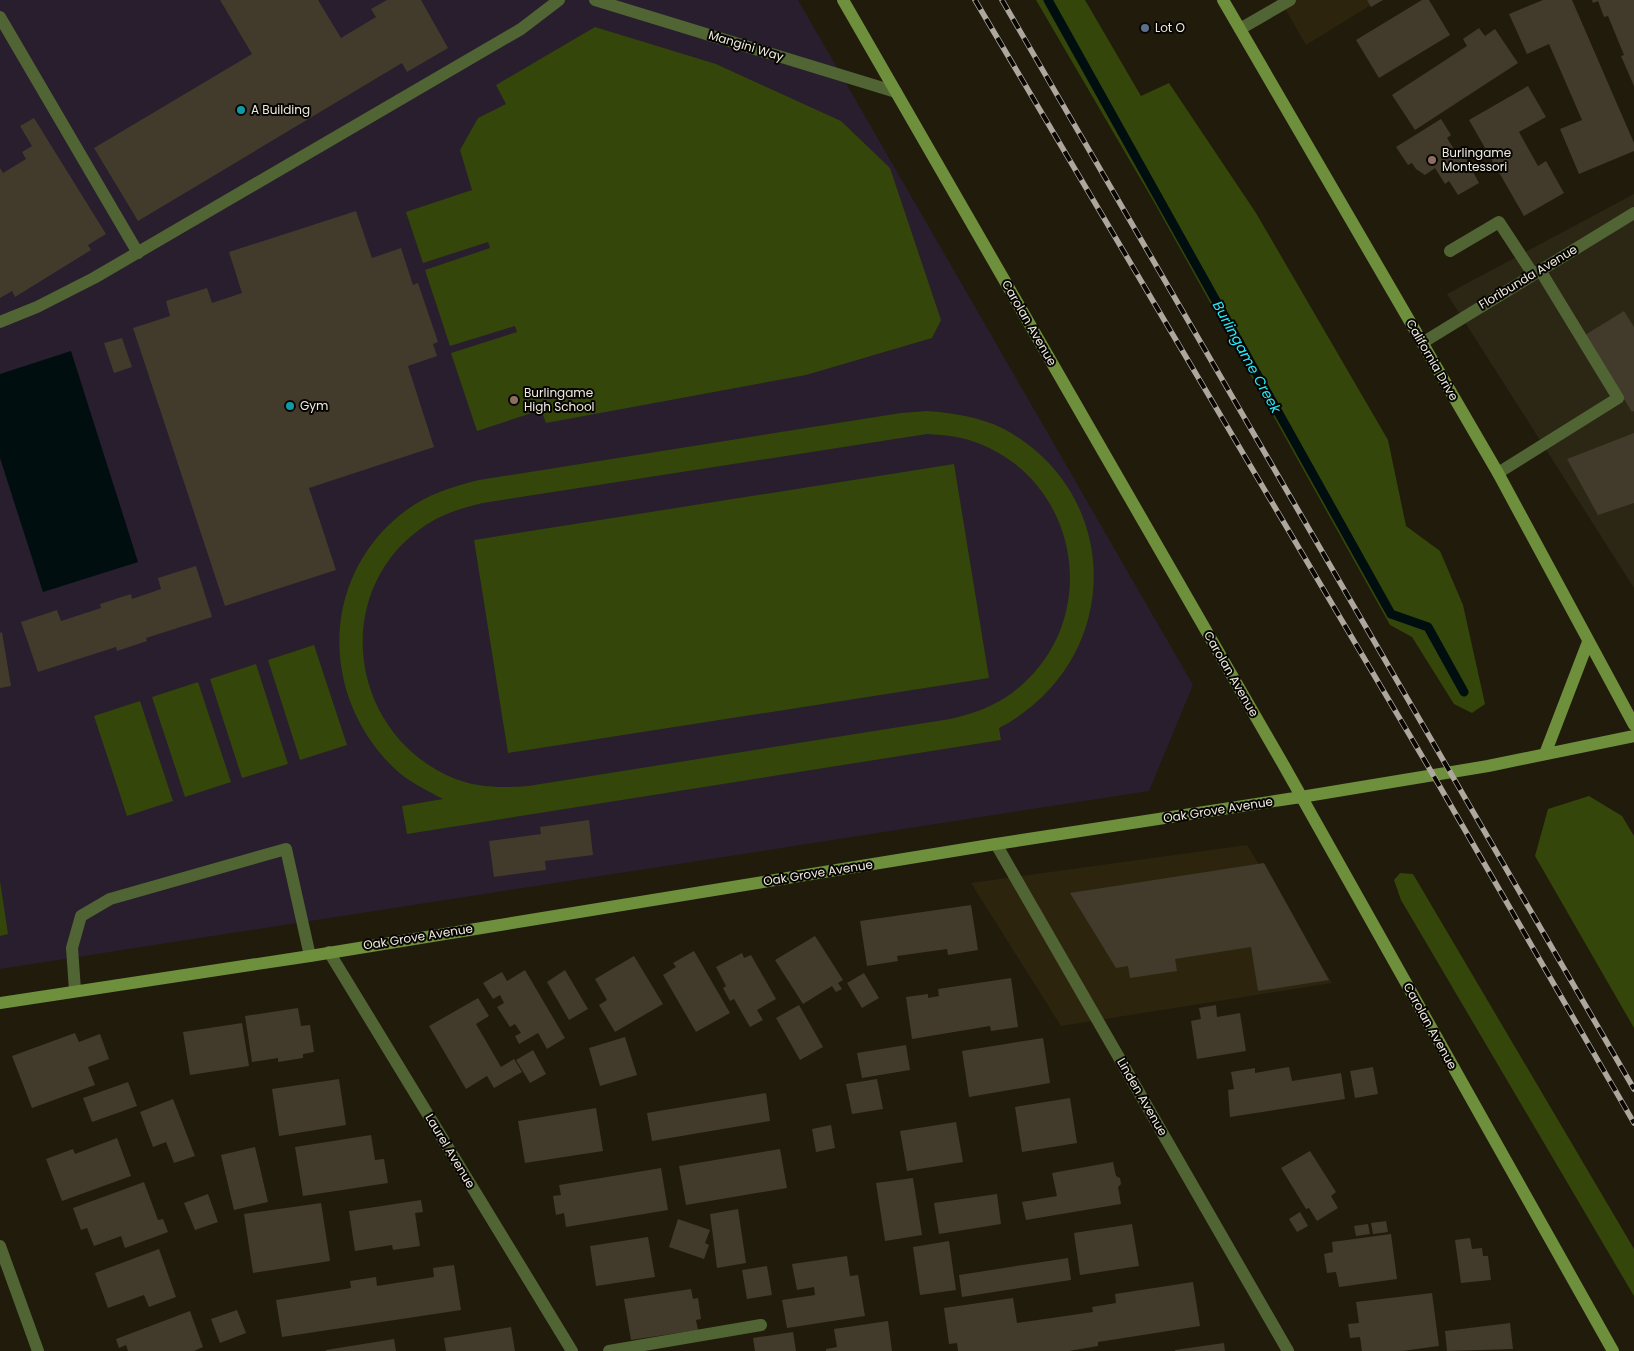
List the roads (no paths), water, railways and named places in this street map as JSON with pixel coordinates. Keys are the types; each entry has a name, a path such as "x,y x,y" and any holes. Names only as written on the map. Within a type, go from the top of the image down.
{"street":[{"path":"0,322 61,295 138,253 521,29 560,0"},
{"name":"Mangini Way","path":"595,0 896,92"},
{"name":"Carolan Avenue","path":"843,0 1302,797 1613,1351"},
{"name":"California Drive","path":"1223,0 1498,473 1634,725"},
{"path":"1240,29 1290,0"},
{"path":"0,17 138,253"},
{"name":"Floribunda Avenue","path":"1422,342 1634,213"},
{"path":"1450,251 1499,222 1536,272 1618,398 1498,473"},
{"path":"1545,754 1588,642"},
{"name":"Oak Grove Avenue","path":"0,1003 310,956 996,844 1302,797 1545,754 1634,736"},
{"name":"Linden Avenue","path":"996,844 1288,1351"},
{"path":"76,990 72,948 81,916 110,899 286,849 310,956"},
{"name":"Laurel Avenue","path":"329,952 572,1351"},
{"path":"0,1246 38,1351"},
{"path":"609,1351 761,1325"}],"waterway":[{"name":"Burlingame Creek","path":"1048,0 1391,614 1428,627 1464,692"}],"railway":[{"path":"975,0 1432,773 1634,1123"},
{"path":"1002,0 1634,1089"}],"place":[{"name":"Lot O","path":"1145,28"},
{"name":"A Building","path":"241,110"},
{"name":"Burlingame Montessori","path":"1432,160"},
{"name":"Burlingame High School","path":"514,400"},
{"name":"Gym","path":"290,406"}]}
